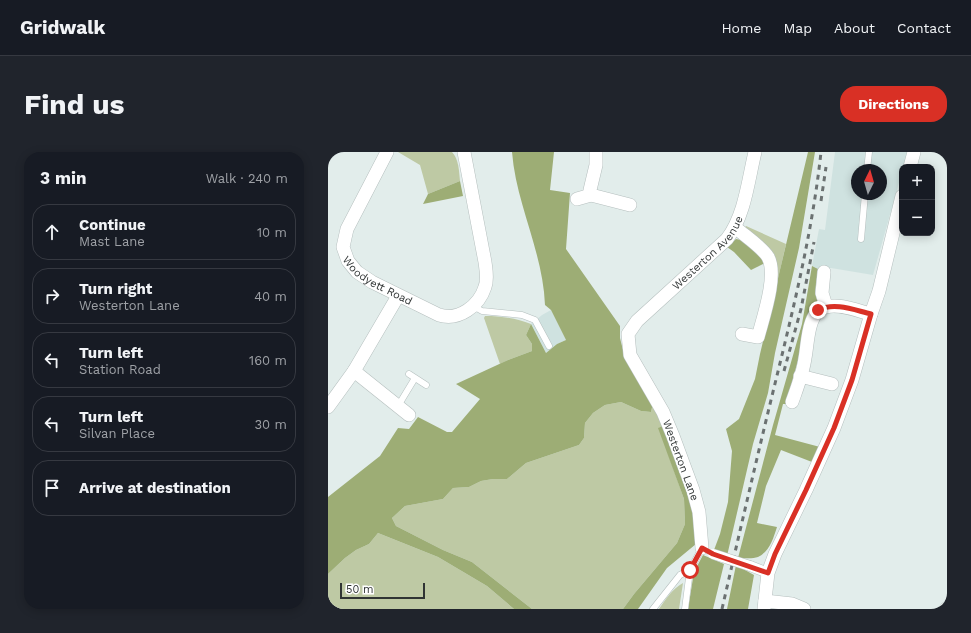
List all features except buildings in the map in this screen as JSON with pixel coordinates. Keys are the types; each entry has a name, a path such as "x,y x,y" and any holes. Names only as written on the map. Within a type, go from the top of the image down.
{"street":[{"name":"Woodyett Road","path":"387,152 346,229 343,247 348,261 357,272 372,282 398,296 447,318 457,316 473,306 486,286 487,275 464,152"},
{"path":"591,195 590,190 596,165 596,152"},
{"name":"Westerton Avenue","path":"628,334 637,321 727,239 736,228 754,152"},
{"path":"911,164 914,152"},
{"path":"577,199 591,195 630,205"},
{"path":"804,609 792,604 765,605 768,573 775,554 806,490 852,380 879,292 901,200"},
{"path":"736,228 763,251 768,258 771,267 769,295 758,337 742,334"},
{"path":"824,272 822,293 826,306"},
{"path":"328,407 354,371 398,296"},
{"path":"792,402 805,359 810,325 818,310 826,306 839,307 871,314"},
{"name":"Westerton Lane","path":"628,334 630,355 663,412 693,490 707,551"},
{"path":"354,371 409,415"},
{"path":"800,376 832,384"},
{"path":"707,551 768,573"}],"lane":[{"path":"868,164 869,152"},
{"path":"861,239 864,200"},
{"path":"473,306 482,311 522,316 535,320 549,346"},
{"path":"409,374 426,385"},
{"path":"398,406 415,378"},
{"path":"653,609 680,575 690,570 707,551"},
{"path":"685,609 690,570"}],"shaded area":[{"path":"835,152 908,152 904,164 899,164 899,183 873,275 831,268 818,269 812,266 819,229 825,230"},
{"path":"551,310 566,340 557,344 546,353 531,324"}],"green space":[{"path":"398,152 452,152 457,162 460,181 428,194 420,165"},
{"path":"512,152 554,152 550,190 570,193 566,249 620,326 620,338 623,350 653,403 651,412 641,411 621,402 605,405 593,413 585,423 584,438 579,445 526,463 507,479 481,481 469,487 453,488 443,499 405,506 392,518 396,526 443,550 472,562 532,609 514,609 487,586 438,557 378,533 369,544 356,550 345,558 328,574 328,497 380,456 398,428 409,429 418,417 447,432 452,432 480,399 456,384 508,360 532,351 532,344 526,335 531,324 546,353 557,344 566,340 551,310 545,305 540,266 514,171"},
{"path":"808,152 815,152 799,248 775,353 768,393 753,444 727,556 714,550 720,534 728,502 732,451 726,429 739,419 755,379"},
{"path":"460,181 463,196 423,204 428,194"},
{"path":"746,226 786,244 777,283 743,230"},
{"path":"736,239 745,242 753,248 765,263 751,270 734,252 727,247"},
{"path":"812,266 818,269 815,293 818,303 812,310 786,404 783,404 775,435 820,447 812,462 781,450 766,486 757,523 777,527 772,540 768,548 758,557 738,558 773,425 802,324"},
{"path":"485,316 496,316 520,320 531,324 526,335 532,344 532,351 500,364 484,318"},
{"path":"621,402 641,411 651,412 653,403 665,425 659,428 684,499 685,524 677,543 623,609 532,609 472,562 443,550 396,526 392,518 405,506 443,499 453,488 469,487 481,481 493,479 507,479 526,463 579,445 584,438 585,423 593,413 605,405"},
{"path":"665,425 692,502 696,544 667,568 638,609 623,609 677,543 685,524 684,499 658,428"},
{"path":"378,533 438,557 487,586 514,609 328,609 328,574 345,558 356,550 369,544"},
{"path":"703,555 724,564 713,609 688,609 694,572"},
{"path":"736,565 754,575 748,609 727,609"},
{"path":"683,583 679,609 659,609 672,591"}],"railway":[{"path":"722,609 800,277 812,215 821,152"},
{"path":"821,201 826,167"},
{"path":"784,371 801,309 814,242"}],"route":[{"path":"690,570 702,548 713,554 768,573 775,554 834,428 852,380 871,314 839,307 826,306 818,310"}]}
